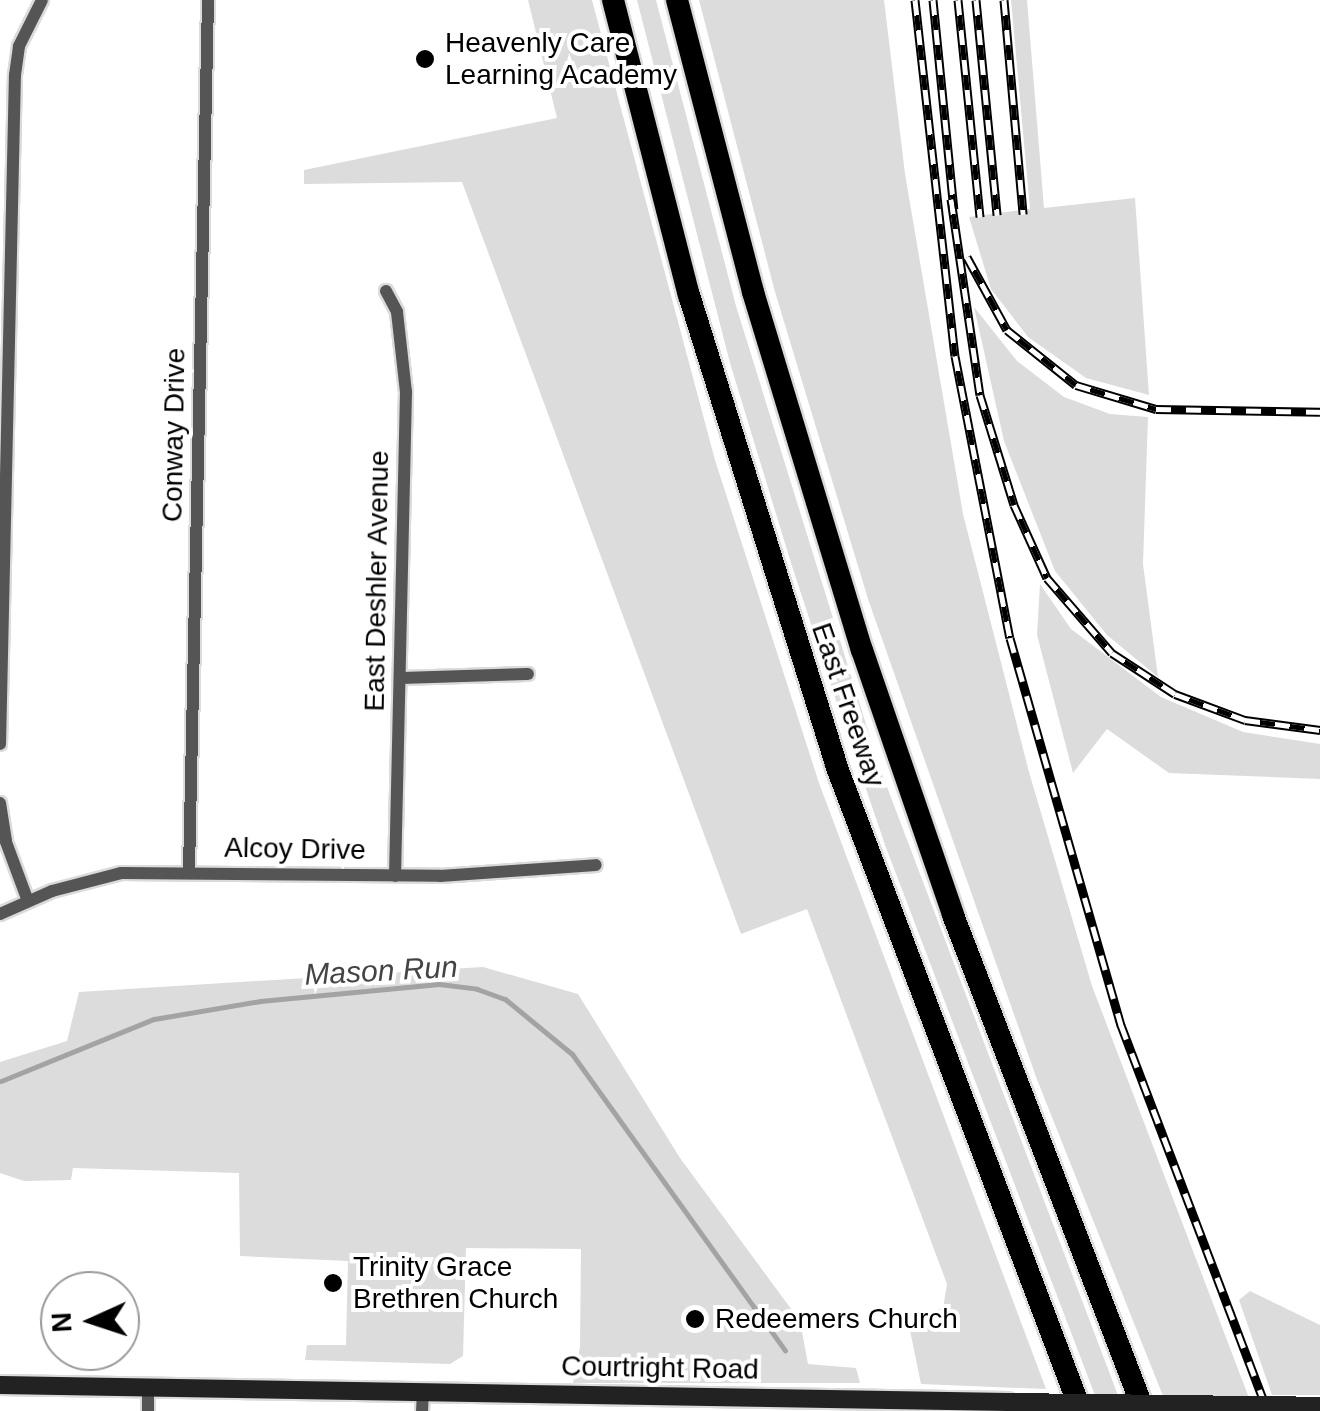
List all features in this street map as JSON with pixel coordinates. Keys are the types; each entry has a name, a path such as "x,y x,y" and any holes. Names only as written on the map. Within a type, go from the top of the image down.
{"highway":[{"name":"East Freeway","path":"613,0 689,295 830,748 1080,1411"},
{"name":"East Freeway","path":"678,0 773,362 862,650 953,915 1144,1411"}],"street":[{"path":"0,744 14,75 19,46 42,0"},
{"name":"Conway Drive","path":"189,872 208,0"},
{"name":"East Deshler Avenue","path":"386,291 397,312 406,392 395,876"},
{"path":"400,678 528,674"},
{"path":"0,803 6,842 28,901"},
{"name":"Alcoy Drive","path":"0,914 107,875 189,872 395,876 596,865"},
{"name":"Courtright Road","path":"0,1385 1320,1406"},
{"path":"148,1387 148,1411"},
{"path":"422,1392 422,1411"}],"shaded area":[{"path":"528,0 592,0 715,460 819,783 1046,1389 921,1384 907,1316 943,1308 947,1284 807,909 741,934 462,182 304,184 304,170 557,118"},
{"path":"637,0 656,0 736,306 870,737 864,747 851,746 730,363"},
{"path":"699,0 884,0 905,174 963,514 1029,772 1092,986 1254,1411 1169,1411 1036,1077 868,599 775,292"},
{"path":"1011,0 1027,0 1044,208 1135,198 1149,395 1086,378 1028,337 991,289 969,217 1030,209"},
{"path":"974,307 1017,361 1064,397 1110,414 1148,417 1143,564 1158,677 1107,635 1055,571 1004,441"},
{"path":"1040,584 1071,629 1161,697 1243,732 1320,744 1320,779 1169,773 1107,729 1073,773 1037,635"},
{"path":"868,765 879,766 1124,1411 1101,1411 885,845 861,774"},
{"path":"483,967 578,994 680,1158 800,1321 808,1364 856,1368 860,1383 573,1383 580,1347 581,1249 466,1248 463,1356 450,1364 305,1360 307,1345 346,1345 348,1261 240,1256 239,1173 73,1168 71,1180 24,1181 0,1173 0,1062 67,1041 79,992"},
{"path":"1250,1291 1320,1325 1320,1395 1272,1395 1239,1300"}],"waterway":[{"name":"Mason Run","path":"1,1081 154,1019 260,1001 439,984 477,989 505,999 572,1054 785,1350"}],"railway":[{"path":"915,0 955,356 1010,638 1121,1025 1268,1411"},
{"path":"933,0 954,209"},
{"path":"958,0 980,217"},
{"path":"976,0 997,215"},
{"path":"1004,0 1023,214"},
{"path":"951,199 980,395 1014,505 1047,578 1112,653 1175,694 1245,720 1320,730"},
{"path":"967,257 1007,330 1076,385 1156,409 1320,412"}],"place":[{"name":"Heavenly Care Learning Academy","path":"425,59"},
{"name":"Trinity Grace Brethren Church","path":"333,1283"},
{"name":"Redeemers Church","path":"695,1319"}]}
